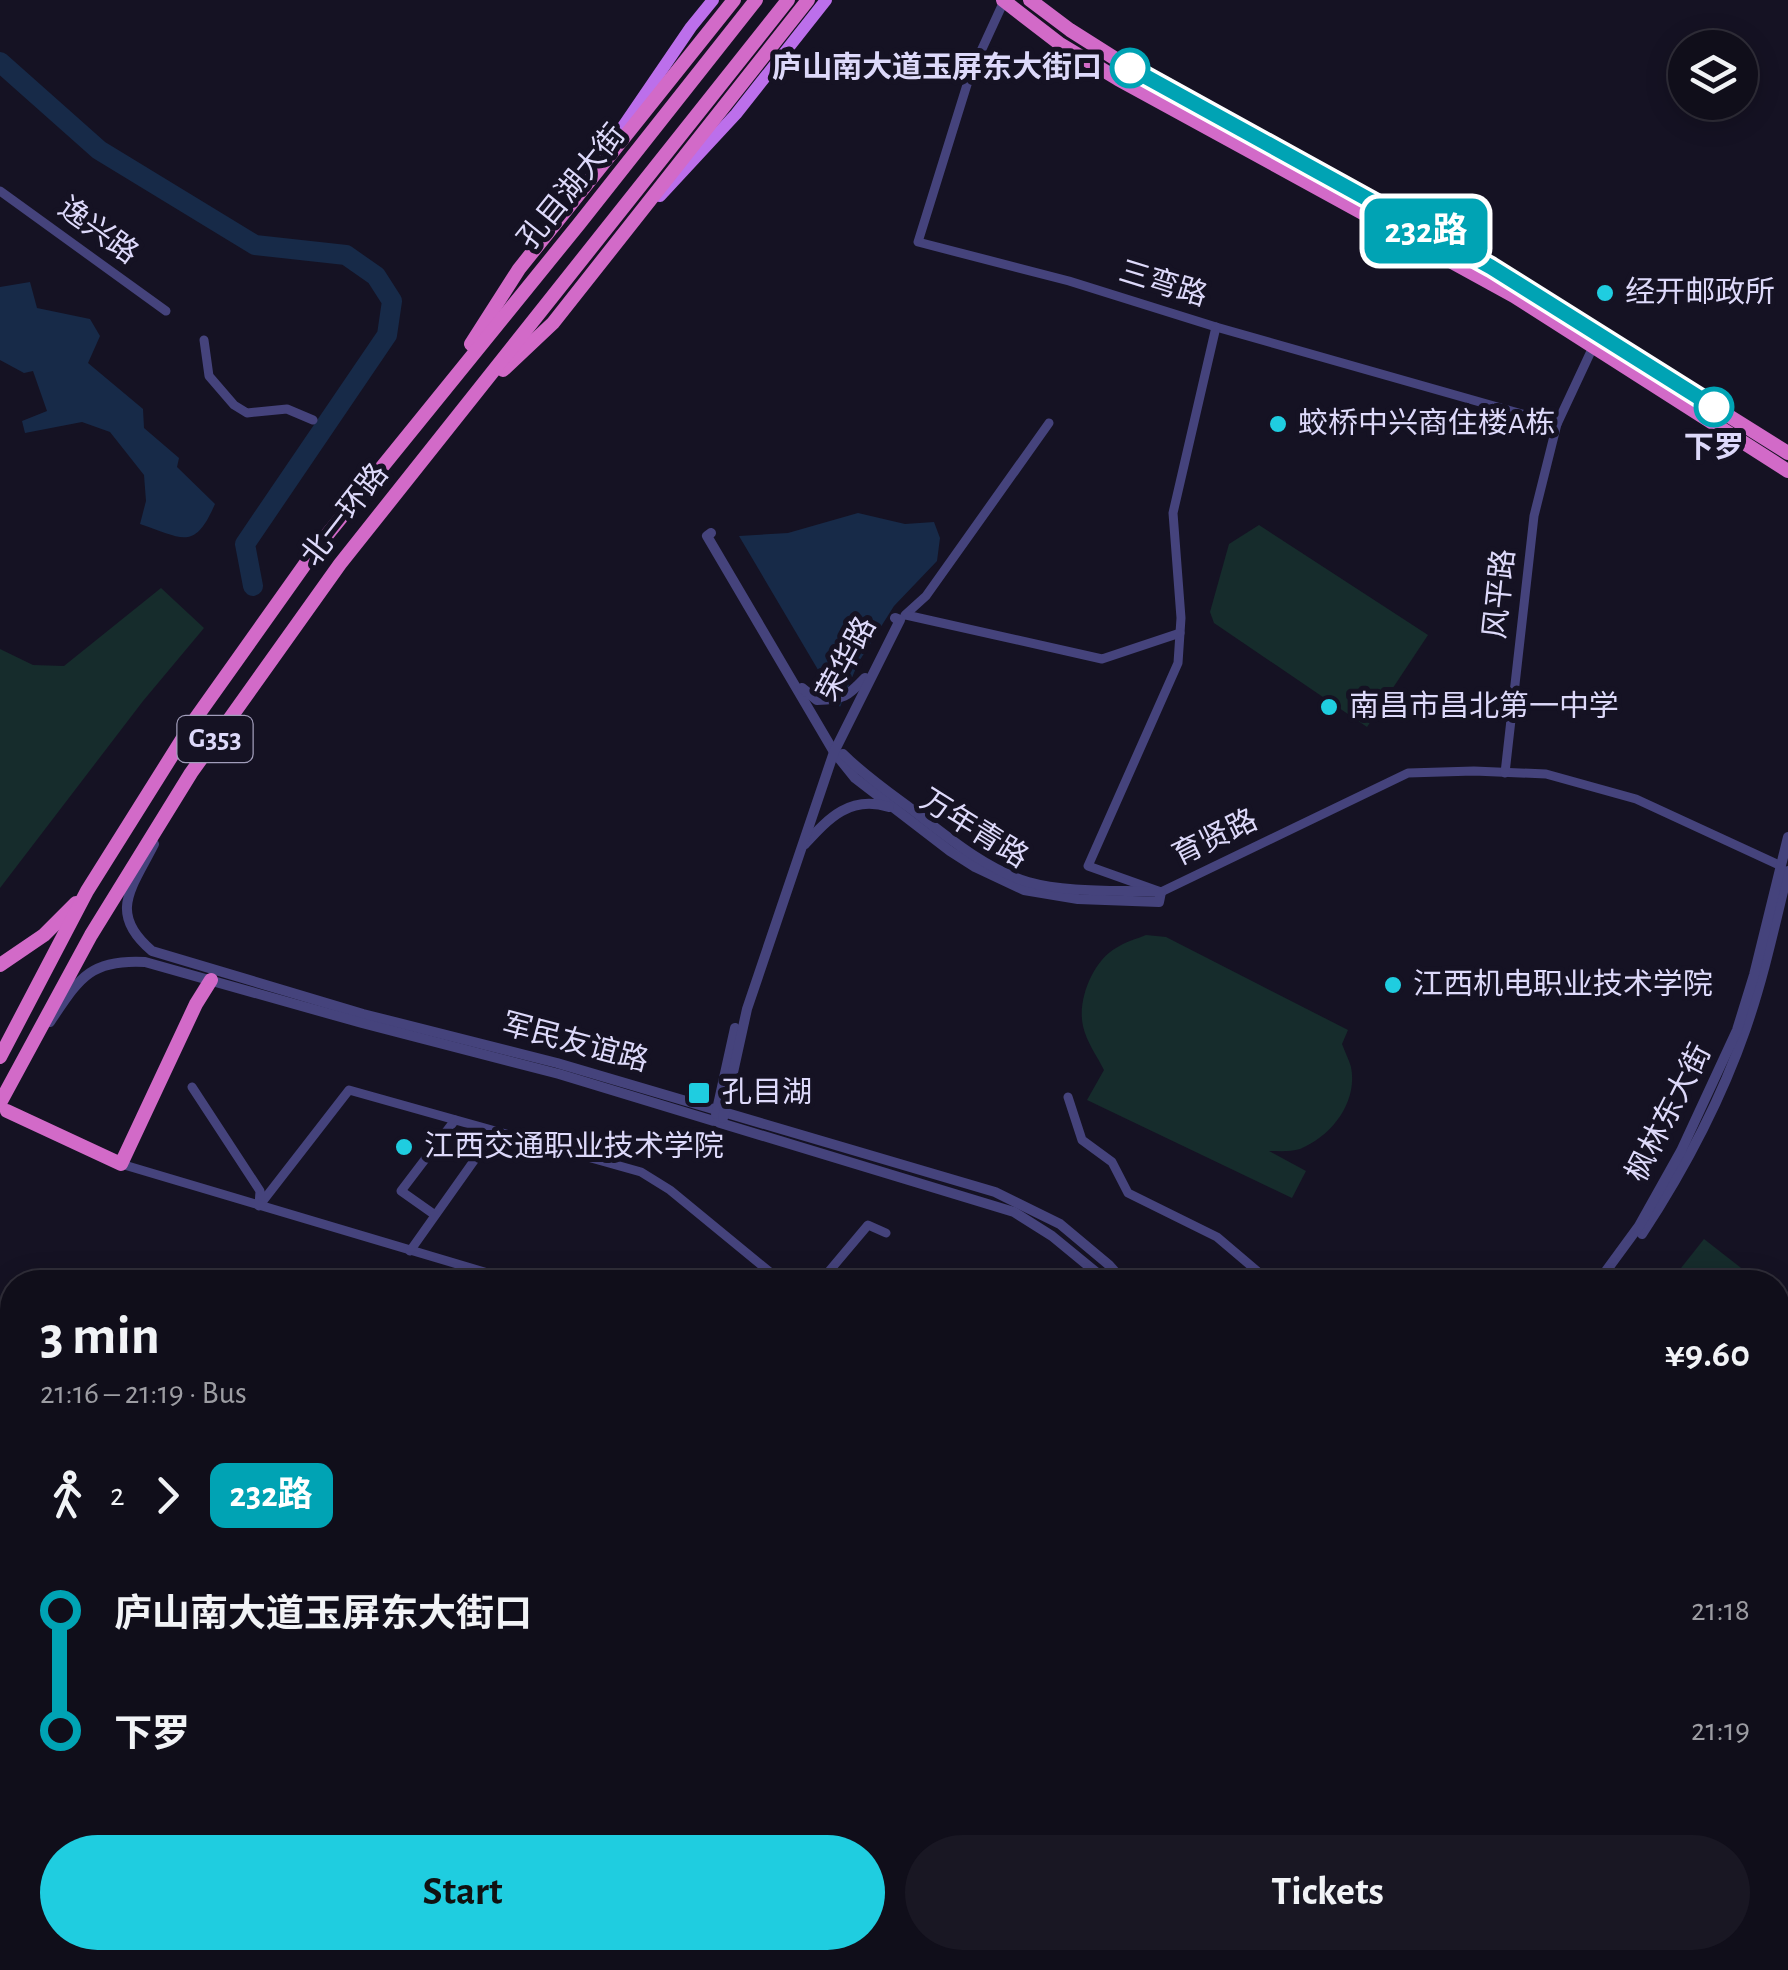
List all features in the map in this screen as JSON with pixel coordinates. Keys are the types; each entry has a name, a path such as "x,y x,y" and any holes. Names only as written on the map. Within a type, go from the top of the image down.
{"highway":[{"path":"568,206 734,0"},
{"name":"孔目湖大街","path":"430,408 756,0"},
{"path":"601,260 788,8 808,0"},
{"path":"1003,0 1060,44 1118,80 1514,296 1788,471"},
{"path":"1030,0 1130,68 1491,267 1788,454"},
{"name":"北一环路","path":"4,1107 12,1080 91,935 190,773 340,564 788,8"},
{"name":"G353","path":"430,408 519,269 568,206"},
{"name":"G353","path":"469,401 553,323 601,260"},
{"name":"北一环路","path":"0,1058 87,891 204,706 318,546 430,408"},
{"path":"0,965 44,936 87,891"},
{"path":"4,1107 122,1164 180,1037 214,975"}],"main road":[{"name":"G353","path":"568,206 713,0"},
{"name":"G353","path":"601,260 736,114 826,0"}],"street":[{"name":"三弯路","path":"1003,0 970,74 918,242 1069,281 1557,424"},
{"name":"逸兴路","path":"0,191 166,311"},
{"name":"育贤路","path":"1216,327 1173,514 1181,618 1178,663 1088,866 1160,892 1408,774 1505,772 1546,774 1636,799 1784,869"},
{"path":"204,340 209,376 234,404 247,413 287,409 313,420"},
{"path":"1557,424 1593,346"},
{"path":"903,617 926,596 1049,423"},
{"name":"风平路","path":"1505,772 1534,516 1557,424"},
{"name":"万年青路","path":"833,747 711,533 707,536 833,747 855,778 950,851 1024,890 1078,899 1159,902 1160,892 1079,889 1028,882 955,842 833,747"},
{"path":"903,617 1102,659 1180,633"},
{"name":"荣华路","path":"719,1116 740,1008 833,747 895,618 903,617"},
{"name":"荣华路","path":"719,1116 747,1008 833,747 903,617"},
{"path":"802,688 817,700 830,700 848,696 865,678"},
{"path":"190,773 130,892 126,914 137,939 152,952 214,975"},
{"path":"802,848 829,818 845,809 876,803 896,810"},
{"name":"枫林东大街","path":"1615,1270 1644,1232 1688,1158 1745,1032 1763,976 1788,836"},
{"name":"枫林东大街","path":"1606,1270 1647,1211 1738,1030 1784,869"},
{"path":"12,1080 73,988 106,964 122,960 146,962 214,975"},
{"name":"军民友谊路","path":"214,975 362,1024 995,1192 1060,1224 1113,1270"},
{"path":"192,1087 260,1191 259,1206"},
{"path":"259,1206 349,1090 642,1172 670,1190 767,1270"},
{"path":"1068,1097 1082,1140 1112,1162 1128,1193 1217,1238 1256,1270"},
{"name":"军民友谊路","path":"719,1116 1014,1212 1052,1236 1093,1270"},
{"path":"435,1215 401,1191 455,1120"},
{"path":"410,1250 495,1131"},
{"path":"122,1164 474,1270"},
{"path":"830,1270 868,1225 886,1233"}],"green space":[{"path":"1259,525 1428,635 1367,727 1214,623 1210,612 1229,544"},
{"path":"161,588 204,628 0,888 0,649 33,665 64,666"},
{"path":"1146,935 1166,937 1348,1030 1342,1044 1352,1080 1340,1116 1322,1136 1300,1149 1269,1151 1306,1171 1292,1198 1087,1100 1104,1070 1083,1026 1085,993 1108,954"},
{"path":"1704,1239 1744,1270 1679,1270"}],"water":[{"path":"30,282 37,308 90,319 100,336 88,363 143,409 144,428 179,458 177,467 215,504 193,535 177,536 140,524 146,501 144,475 110,432 82,422 25,433 22,421 47,411 33,371 24,373 0,360 0,287"},
{"path":"858,513 905,524 934,522 940,538 937,561 894,606 858,663 840,707 739,536 788,533"}],"waterway":[{"path":"0,62 99,150 255,245 346,255 376,276 392,301 387,335 245,544 253,586"}],"bus line":[{"name":"232路","path":"1130,68 1491,267 1714,407"}],"place":[{"name":"庐山南大道玉屏东大街口","path":"1130,68"},
{"name":"经开邮政所","path":"1605,293"},
{"name":"下罗","path":"1714,407"},
{"name":"蛟桥中兴商住楼A栋","path":"1278,424"},
{"name":"南昌市昌北第一中学","path":"1329,707"},
{"name":"江西机电职业技术学院","path":"1393,985"},
{"name":"孔目湖","path":"699,1093"},
{"name":"江西交通职业技术学院","path":"404,1147"}]}
